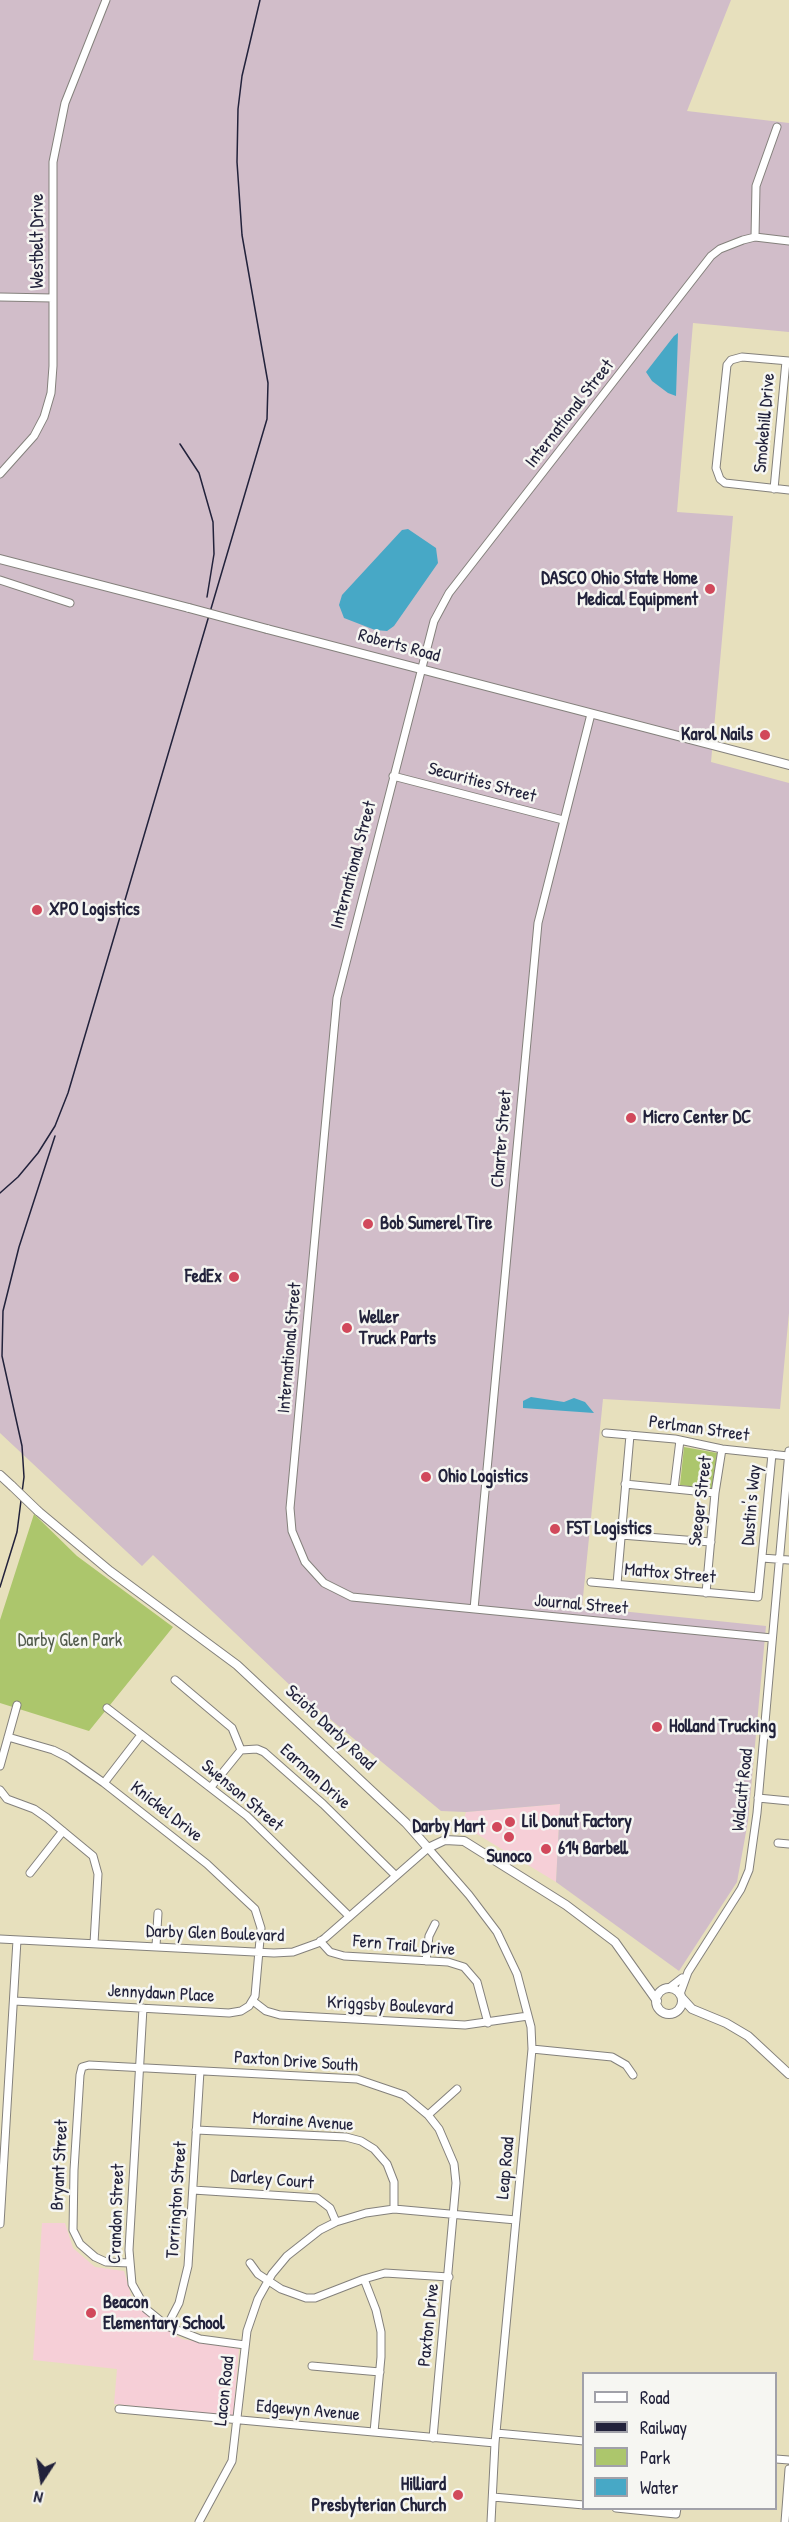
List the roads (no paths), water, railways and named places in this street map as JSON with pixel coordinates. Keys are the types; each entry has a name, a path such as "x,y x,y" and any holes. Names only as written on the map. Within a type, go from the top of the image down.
{"main road":[{"name":"Roberts Road","path":"0,559 789,765"},
{"name":"Scioto Darby Road","path":"0,1475 38,1511 101,1564 237,1665 406,1823 428,1848"},
{"path":"428,1848 437,1843 457,1840 483,1852 606,1933 662,2011 702,2014"},
{"path":"638,1976 681,1996 686,2005 748,2036 789,2074"},
{"path":"657,2001 659,1994 667,1989"},
{"path":"675,2013 681,2007 681,1996"}],"street":[{"name":"Westbelt Drive","path":"0,474 29,444 40,425 53,382 52,181 56,142 66,104 106,0"},
{"path":"755,237 756,186 777,127"},
{"name":"International Street","path":"388,1602 362,1599 342,1593 314,1574 304,1562 296,1545 290,1508 337,998 434,621 449,593 703,264 720,249 732,243 755,237 789,241"},
{"path":"0,297 53,298"},
{"path":"788,361 742,357 731,360 726,370 716,468 720,479 730,484 789,490"},
{"name":"Smokehill Drive","path":"774,489 788,361"},
{"path":"0,580 70,603"},
{"name":"Charter Street","path":"474,1610 536,934 591,714"},
{"name":"Securities Street","path":"393,776 564,820"},
{"name":"Perlman Street","path":"606,1433 680,1440 722,1449 789,1456"},
{"path":"617,1584 630,1435"},
{"path":"674,1489 680,1440"},
{"name":"Seeger Street","path":"706,1593 715,1492 722,1449"},
{"name":"Walcutt Road","path":"681,1996 688,1972 749,1870 758,1798 789,1451"},
{"name":"Dustin's Way","path":"746,1596 759,1596 772,1454"},
{"path":"625,1484 715,1492"},
{"path":"621,1535 711,1542"},
{"name":"Dustin's Way","path":"762,1558 789,1560"},
{"name":"Mattox Street","path":"591,1582 746,1596"},
{"name":"Journal Street","path":"388,1602 772,1638"},
{"path":"175,1680 232,1728 241,1750 211,1787"},
{"path":"0,1766 17,1705"},
{"name":"Swenson Street","path":"107,1708 247,1816 349,1916"},
{"path":"104,1783 141,1735"},
{"name":"Knickel Drive","path":"8,1737 53,1749 68,1756 207,1864 255,1909 261,1928 258,1952"},
{"name":"Earman Drive","path":"241,1750 257,1749 271,1757 340,1820 395,1875"},
{"path":"0,1790 7,1798 34,1809 89,1850 96,1861 98,1874 94,1943"},
{"path":"758,1798 789,1801"},
{"path":"30,1874 63,1831"},
{"path":"778,1843 789,1844"},
{"name":"Darby Glen Boulevard","path":"0,1939 293,1952 320,1941 428,1848"},
{"name":"Leap Road","path":"428,1848 474,1900 497,1932 517,1974 528,2016 532,2049 495,2443 491,2522"},
{"path":"156,1946 158,1913"},
{"path":"426,1960 429,1936 435,1924"},
{"path":"0,2224 4,2100 14,2001 17,1940"},
{"name":"Fern Trail Drive","path":"320,1941 330,1952 344,1956 426,1960 464,1966 477,1982 488,2023"},
{"path":"253,2001 258,1952"},
{"name":"Walcutt Road","path":"667,1989 688,1972"},
{"name":"Jennydawn Place","path":"14,2001 235,2012 249,2006 253,2001"},
{"name":"Kriggsby Boulevard","path":"253,2001 266,2011 280,2015 465,2025 528,2016"},
{"name":"Crandon Street","path":"143,2008 129,2263 132,2284 141,2302 167,2326 200,2339 245,2345"},
{"path":"532,2049 612,2057 620,2060 633,2075"},
{"name":"Paxton Drive South","path":"82,2067 89,2065 357,2079 404,2095 428,2115 439,2129 454,2164 455,2214"},
{"name":"Bryant Street","path":"82,2067 74,2170 74,2230 80,2244 95,2257 106,2262 129,2263"},
{"name":"Torrington Street","path":"167,2326 179,2303 186,2276 200,2071"},
{"path":"428,2115 457,2089"},
{"name":"Moraine Avenue","path":"196,2130 346,2137 361,2141 375,2149 387,2164 394,2182 394,2210"},
{"name":"Darley Court","path":"193,2190 317,2198 326,2203 336,2222"},
{"name":"Lacon Road","path":"199,2522 229,2470 235,2450 245,2345 258,2299 268,2280 287,2256 320,2230 336,2222 366,2213 394,2210 516,2220"},
{"name":"Paxton Drive","path":"433,2438 455,2214"},
{"path":"250,2263 258,2274 297,2297 315,2298 364,2279 396,2272 449,2277"},
{"path":"364,2279 376,2310 381,2332 374,2432"},
{"path":"312,2366 380,2372"},
{"name":"Edgewyn Avenue","path":"119,2409 495,2443"},
{"path":"496,2433 582,2441"},
{"path":"785,2522 789,2469"},
{"path":"493,2497 582,2505"},
{"path":"636,2510 676,2514 677,2510"}],"water":[{"path":"678,333 676,396 652,381 646,372"},
{"path":"408,529 436,548 438,563 394,626 387,631 375,630 344,618 339,605 342,595 402,530"},
{"path":"531,1397 564,1402 574,1398 585,1402 594,1413 523,1408 523,1401"}],"railway":[{"path":"0,1193 18,1177 38,1153 55,1126 68,1093 267,419 268,383 242,235 237,162 238,109 242,76 260,0"},
{"path":"180,444 199,473 213,522 214,554 207,597"},
{"path":"0,1587 17,1532 24,1477 22,1446 2,1356 3,1311 19,1247 55,1136"}],"place":[{"name":"DASCO Ohio State Home Medical Equipment","path":"710,589"},
{"name":"Karol Nails","path":"765,735"},
{"name":"XPO Logistics","path":"37,910"},
{"name":"Micro Center DC","path":"631,1118"},
{"name":"Bob Sumerel Tire","path":"368,1224"},
{"name":"FedEx","path":"234,1277"},
{"name":"Weller Truck Parts","path":"347,1328"},
{"name":"Ohio Logistics","path":"426,1477"},
{"name":"FST Logistics","path":"555,1529"},
{"name":"Holland Trucking","path":"657,1727"},
{"name":"Lil Donut Factory","path":"510,1822"},
{"name":"Darby Mart","path":"497,1827"},
{"name":"Sunoco","path":"509,1837"},
{"name":"614 Barbell","path":"546,1849"},
{"name":"Beacon Elementary School","path":"91,2313"},
{"name":"Hilliard Presbyterian Church","path":"458,2495"}],"park label":[{"name":"Darby Glen Park","path":"70,1641"}]}
